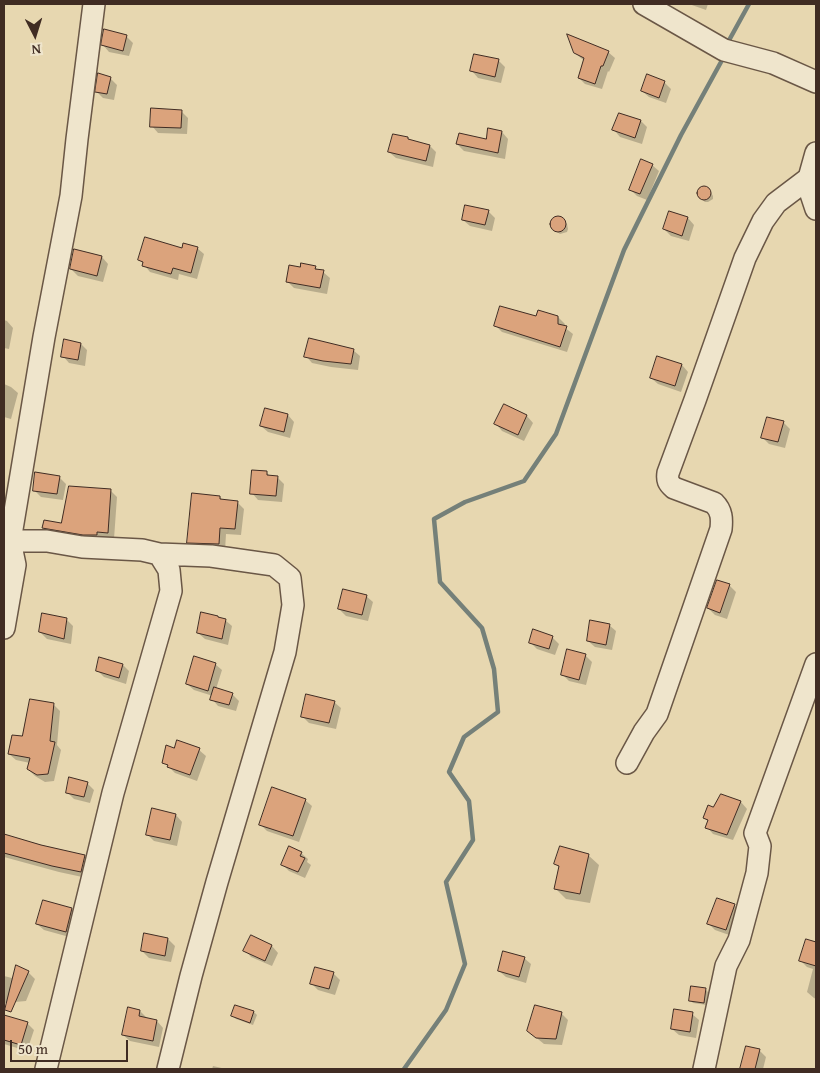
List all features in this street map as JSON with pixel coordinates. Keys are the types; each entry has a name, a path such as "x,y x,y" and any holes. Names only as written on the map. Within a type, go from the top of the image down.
{"street":[{"path":"4,628 15,565 10,541 44,337 71,196 94,4"},
{"path":"644,4 724,50 773,64 816,82"},
{"path":"816,153 809,178 811,194 816,209"},
{"path":"627,763 644,732 658,714 721,529 722,519 718,507 714,503 668,484 668,473 745,258 763,221 776,203 809,178"},
{"path":"10,541 47,541 82,547 142,550 159,554 211,556 274,565 290,578 293,605 285,652 217,882 168,1069"},
{"path":"46,1069 113,793 171,591 170,570 159,554"},
{"path":"704,1069 726,966 739,940 757,873 760,846 755,833 816,664"}],"building":[{"path":"104,29 127,35 123,51 101,45"},
{"path":"567,34 609,51 603,66 601,66 595,84 578,78 584,58 574,53"},
{"path":"474,54 499,59 495,77 470,71"},
{"path":"98,73 111,77 107,94 95,92"},
{"path":"647,74 665,81 659,98 641,91"},
{"path":"151,108 182,110 181,128 150,127"},
{"path":"619,113 641,120 635,138 612,130"},
{"path":"488,128 502,131 498,153 456,144 459,133 486,139"},
{"path":"393,134 430,145 426,161 388,152"},
{"path":"641,159 653,164 640,194 629,190"},
{"path":"701,186 707,186 711,193 707,200 701,200 697,196 697,190"},
{"path":"465,205 489,210 485,225 462,220"},
{"path":"669,211 688,217 682,236 663,229"},
{"path":"558,216 566,224 558,232 550,224"},
{"path":"145,237 182,248 183,243 198,247 191,273 173,268 171,274 142,266 143,262 138,260"},
{"path":"74,249 102,256 97,276 70,269"},
{"path":"301,263 316,266 315,269 324,270 320,288 286,282 289,265 300,267"},
{"path":"500,306 536,316 538,310 558,316 558,324 567,326 560,347 494,326"},
{"path":"309,338 354,349 351,364 304,357"},
{"path":"64,339 81,343 78,360 61,357"},
{"path":"657,356 682,364 675,386 650,378"},
{"path":"504,404 527,415 518,435 494,424"},
{"path":"265,408 288,414 284,432 260,426"},
{"path":"767,417 784,421 778,442 761,438"},
{"path":"252,470 267,471 267,475 278,476 276,496 250,494"},
{"path":"35,472 60,476 57,494 33,491"},
{"path":"69,486 111,489 108,533 97,532 97,535 83,535 42,528 44,520 61,523"},
{"path":"192,493 220,496 220,499 238,501 235,529 220,528 219,544 187,543"},
{"path":"717,580 730,584 720,613 707,608"},
{"path":"343,589 367,595 362,615 338,609"},
{"path":"201,612 226,619 222,639 197,633"},
{"path":"42,613 67,618 64,639 39,632"},
{"path":"590,620 610,624 606,645 587,641"},
{"path":"533,629 553,636 549,649 529,643"},
{"path":"567,649 586,654 579,680 561,675"},
{"path":"194,656 216,663 208,691 186,684"},
{"path":"99,657 123,664 119,678 96,671"},
{"path":"214,687 233,693 229,705 210,700"},
{"path":"306,694 335,701 329,723 301,717"},
{"path":"30,699 54,703 50,741 55,742 48,774 37,775 27,769 30,758 8,754 12,735 22,736"},
{"path":"177,740 200,748 190,775 167,767 168,765 162,763 166,745 174,748"},
{"path":"69,777 88,782 84,797 66,793"},
{"path":"272,787 306,799 293,836 259,825"},
{"path":"721,794 741,801 727,835 705,828 708,820 703,818 708,805 713,807"},
{"path":"152,808 176,814 170,840 146,835"},
{"path":"4,834 85,855 81,872 4,853"},
{"path":"289,846 302,852 300,856 305,858 298,872 281,865"},
{"path":"560,846 589,854 580,894 554,889 559,866 554,864"},
{"path":"717,898 735,904 726,930 707,924"},
{"path":"43,900 72,908 66,932 36,924"},
{"path":"144,933 168,938 165,956 141,951"},
{"path":"251,935 272,945 265,961 243,951"},
{"path":"806,939 816,942 816,966 799,961"},
{"path":"503,951 525,957 519,977 498,971"},
{"path":"16,965 29,971 11,1012 5,1010"},
{"path":"315,967 334,972 329,989 310,984"},
{"path":"691,986 706,988 704,1003 689,1001"},
{"path":"235,1005 254,1011 250,1023 231,1016"},
{"path":"535,1005 562,1012 556,1039 536,1038 527,1031"},
{"path":"128,1007 140,1010 139,1016 157,1020 153,1041 122,1035"},
{"path":"674,1009 693,1012 690,1032 671,1029"},
{"path":"4,1015 28,1022 21,1045 4,1040"},
{"path":"746,1046 760,1049 755,1069 740,1069"}],"waterway":[{"path":"727,44 749,4"},
{"path":"404,1069 446,1010 465,964 446,882 473,840 469,801 449,772 464,737 498,712 494,669 482,628 440,582 434,519 465,502 524,481 556,434 624,250 681,135 723,56"}]}
